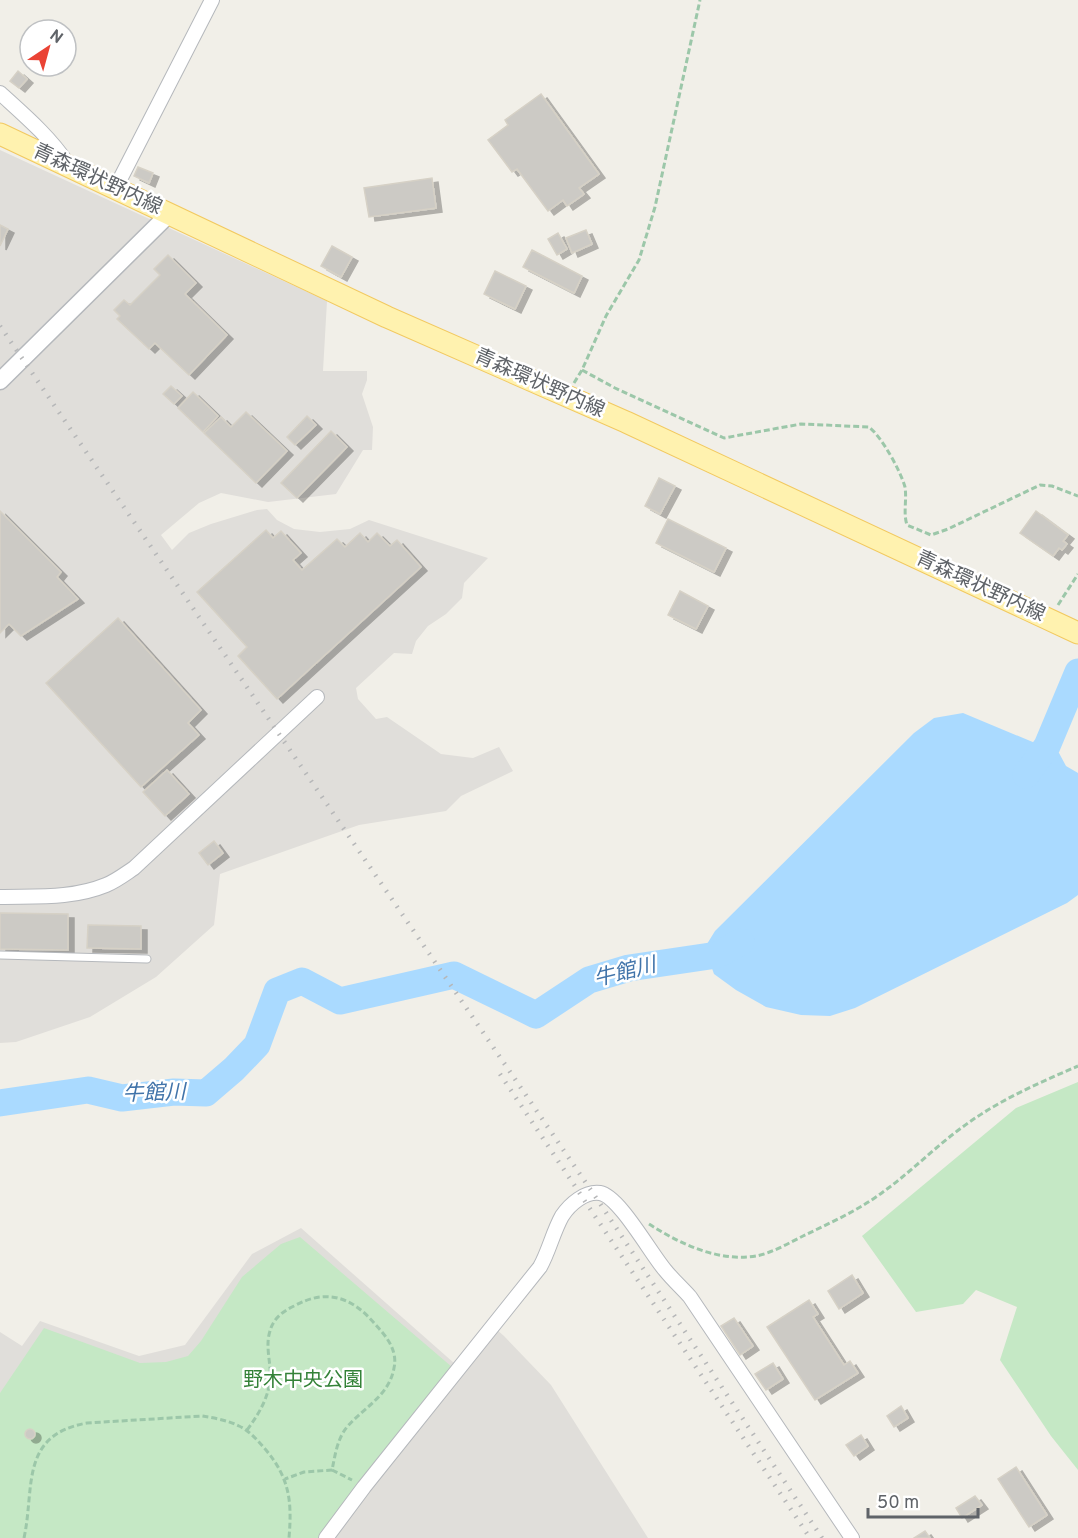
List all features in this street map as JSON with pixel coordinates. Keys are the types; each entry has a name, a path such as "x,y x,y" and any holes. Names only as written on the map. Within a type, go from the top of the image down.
{"main road":[{"name":"青森環状野内線","path":"0,134 387,317 566,396 1075,631"}],"street":[{"path":"115,189 212,0"},
{"path":"0,93 57,148 70,168"},
{"path":"0,381 169,214"},
{"path":"0,897 62,896 87,892 109,885 134,868 317,697"},
{"path":"326,1538 540,1267 549,1252 562,1216 574,1202 587,1195 601,1193 613,1200 622,1210 664,1270 690,1297 852,1538"}],"lane":[{"path":"0,955 147,959"}],"path":[{"path":"566,396 582,370 606,316 639,260 655,207 700,0"},
{"path":"582,370 724,438 801,424 869,427 876,432 902,479 906,497 907,525 931,535 948,530 1040,485 1052,486 1078,496"},
{"path":"1051,620 1065,591 1078,574"},
{"path":"643,1219 671,1238 695,1249 727,1256 757,1256 842,1218 882,1193 964,1125 992,1107 1078,1066"},
{"path":"247,1430 263,1406 268,1392 270,1381 268,1342 270,1330 279,1316 298,1304 318,1297 331,1296 353,1304 371,1319 389,1341 396,1361 394,1371 384,1391 346,1428 340,1437 332,1470"},
{"path":"24,1538 32,1471 44,1446 60,1431 73,1425 87,1423 202,1416 229,1422 247,1430 272,1457 285,1479 291,1515 289,1538"},
{"path":"285,1479 304,1472 332,1470 364,1487"}],"shaded area":[{"path":"0,150 327,301 323,371 367,371 367,380 362,394 373,427 372,450 363,450 336,494 268,502 221,493 199,503 161,535 172,550 189,533 211,524 267,509 277,520 294,529 320,532 350,529 369,520 488,558 464,583 462,598 446,614 428,626 416,641 412,654 394,653 356,688 358,699 376,719 387,717 441,754 473,758 499,747 513,771 461,796 446,811 359,825 220,874 214,925 156,977 90,1017 16,1042 0,1043"},
{"name":"野木中央公園","path":"301,1228 454,1363 488,1322 504,1336 551,1385 648,1538 0,1538 0,1332 22,1346 40,1321 139,1356 185,1345 252,1254"}],"green space":[{"path":"1078,1082 1078,1470 1051,1436 1000,1360 1017,1307 976,1290 963,1304 916,1312 862,1236 1016,1108"},
{"name":"野木中央公園","path":"300,1237 452,1367 320,1538 0,1538 0,1393 44,1328 140,1363 166,1362 188,1356 201,1341 242,1277 281,1244"}],"water":[{"path":"963,713 1059,753 1066,766 1078,773 1078,895 1067,903 855,1008 830,1016 801,1015 766,1007 714,974 708,957 707,944 715,931 914,733 934,718"}],"building":[{"path":"18,71 18,78 27,79 19,88 10,81"},
{"path":"541,94 599,174 579,188 584,194 567,206 563,200 548,211 517,169 512,172 488,140 508,125 505,120"},
{"path":"138,167 153,173 149,183 134,176"},
{"path":"432,178 436,208 369,217 364,188"},
{"path":"0,225 8,229 0,246"},
{"path":"586,230 592,244 572,253 566,238"},
{"path":"558,233 567,249 557,255 548,239"},
{"path":"332,246 352,257 341,277 321,266"},
{"path":"532,250 582,276 574,293 523,267"},
{"path":"168,255 196,283 185,294 227,335 189,375 155,343 149,349 117,319 120,316 114,310 124,300 130,305 160,275 154,269"},
{"path":"495,271 526,286 515,309 484,294"},
{"path":"171,386 182,396 174,404 163,394"},
{"path":"193,392 218,416 203,432 178,408"},
{"path":"246,412 287,451 256,483 204,433 221,417 231,427"},
{"path":"307,416 316,425 295,445 287,437"},
{"path":"331,431 347,447 297,498 281,483"},
{"path":"659,478 675,486 660,514 645,506"},
{"path":"0,511 61,572 57,577 78,599 21,636 9,624 0,633"},
{"path":"1036,511 1068,535 1063,541 1067,544 1062,550 1059,548 1053,556 1020,533"},
{"path":"668,519 726,548 714,572 656,543"},
{"path":"266,530 273,538 281,531 301,553 293,560 302,570 337,539 345,547 360,533 368,542 377,533 390,546 397,540 421,567 277,699 238,656 247,647 197,592"},
{"path":"680,591 708,606 696,629 668,615"},
{"path":"118,618 201,710 188,723 199,735 141,787 46,683"},
{"path":"167,770 189,794 165,816 143,792"},
{"path":"214,841 223,853 208,865 199,853"},
{"path":"0,913 68,914 68,950 0,949"},
{"path":"88,925 141,926 141,949 87,948"},
{"path":"852,1275 863,1293 839,1309 828,1291"},
{"path":"809,1300 818,1314 813,1317 844,1365 850,1361 858,1373 815,1400 767,1327"},
{"path":"734,1318 753,1346 740,1355 721,1326"},
{"path":"773,1363 783,1379 766,1390 755,1374"},
{"path":"901,1406 908,1418 894,1427 887,1416"},
{"path":"30,1429 35,1434 30,1439 25,1434"},
{"path":"861,1435 868,1446 854,1456 846,1445"},
{"path":"1016,1467 1047,1515 1029,1527 998,1479"},
{"path":"975,1496 982,1505 962,1518 956,1508"},
{"path":"925,1531 930,1538 914,1538"}],"waterway":[{"name":"牛館川","path":"1026,775 1047,746 1078,672"},
{"name":"牛館川","path":"0,1103 88,1090 122,1098 174,1092 206,1093 257,1045 277,991 302,981 340,1001 454,975 536,1015 589,980 629,968 717,955 741,942"}],"railway":[{"path":"0,326 599,1202 822,1538"},
{"path":"500,1074 810,1538"}]}
